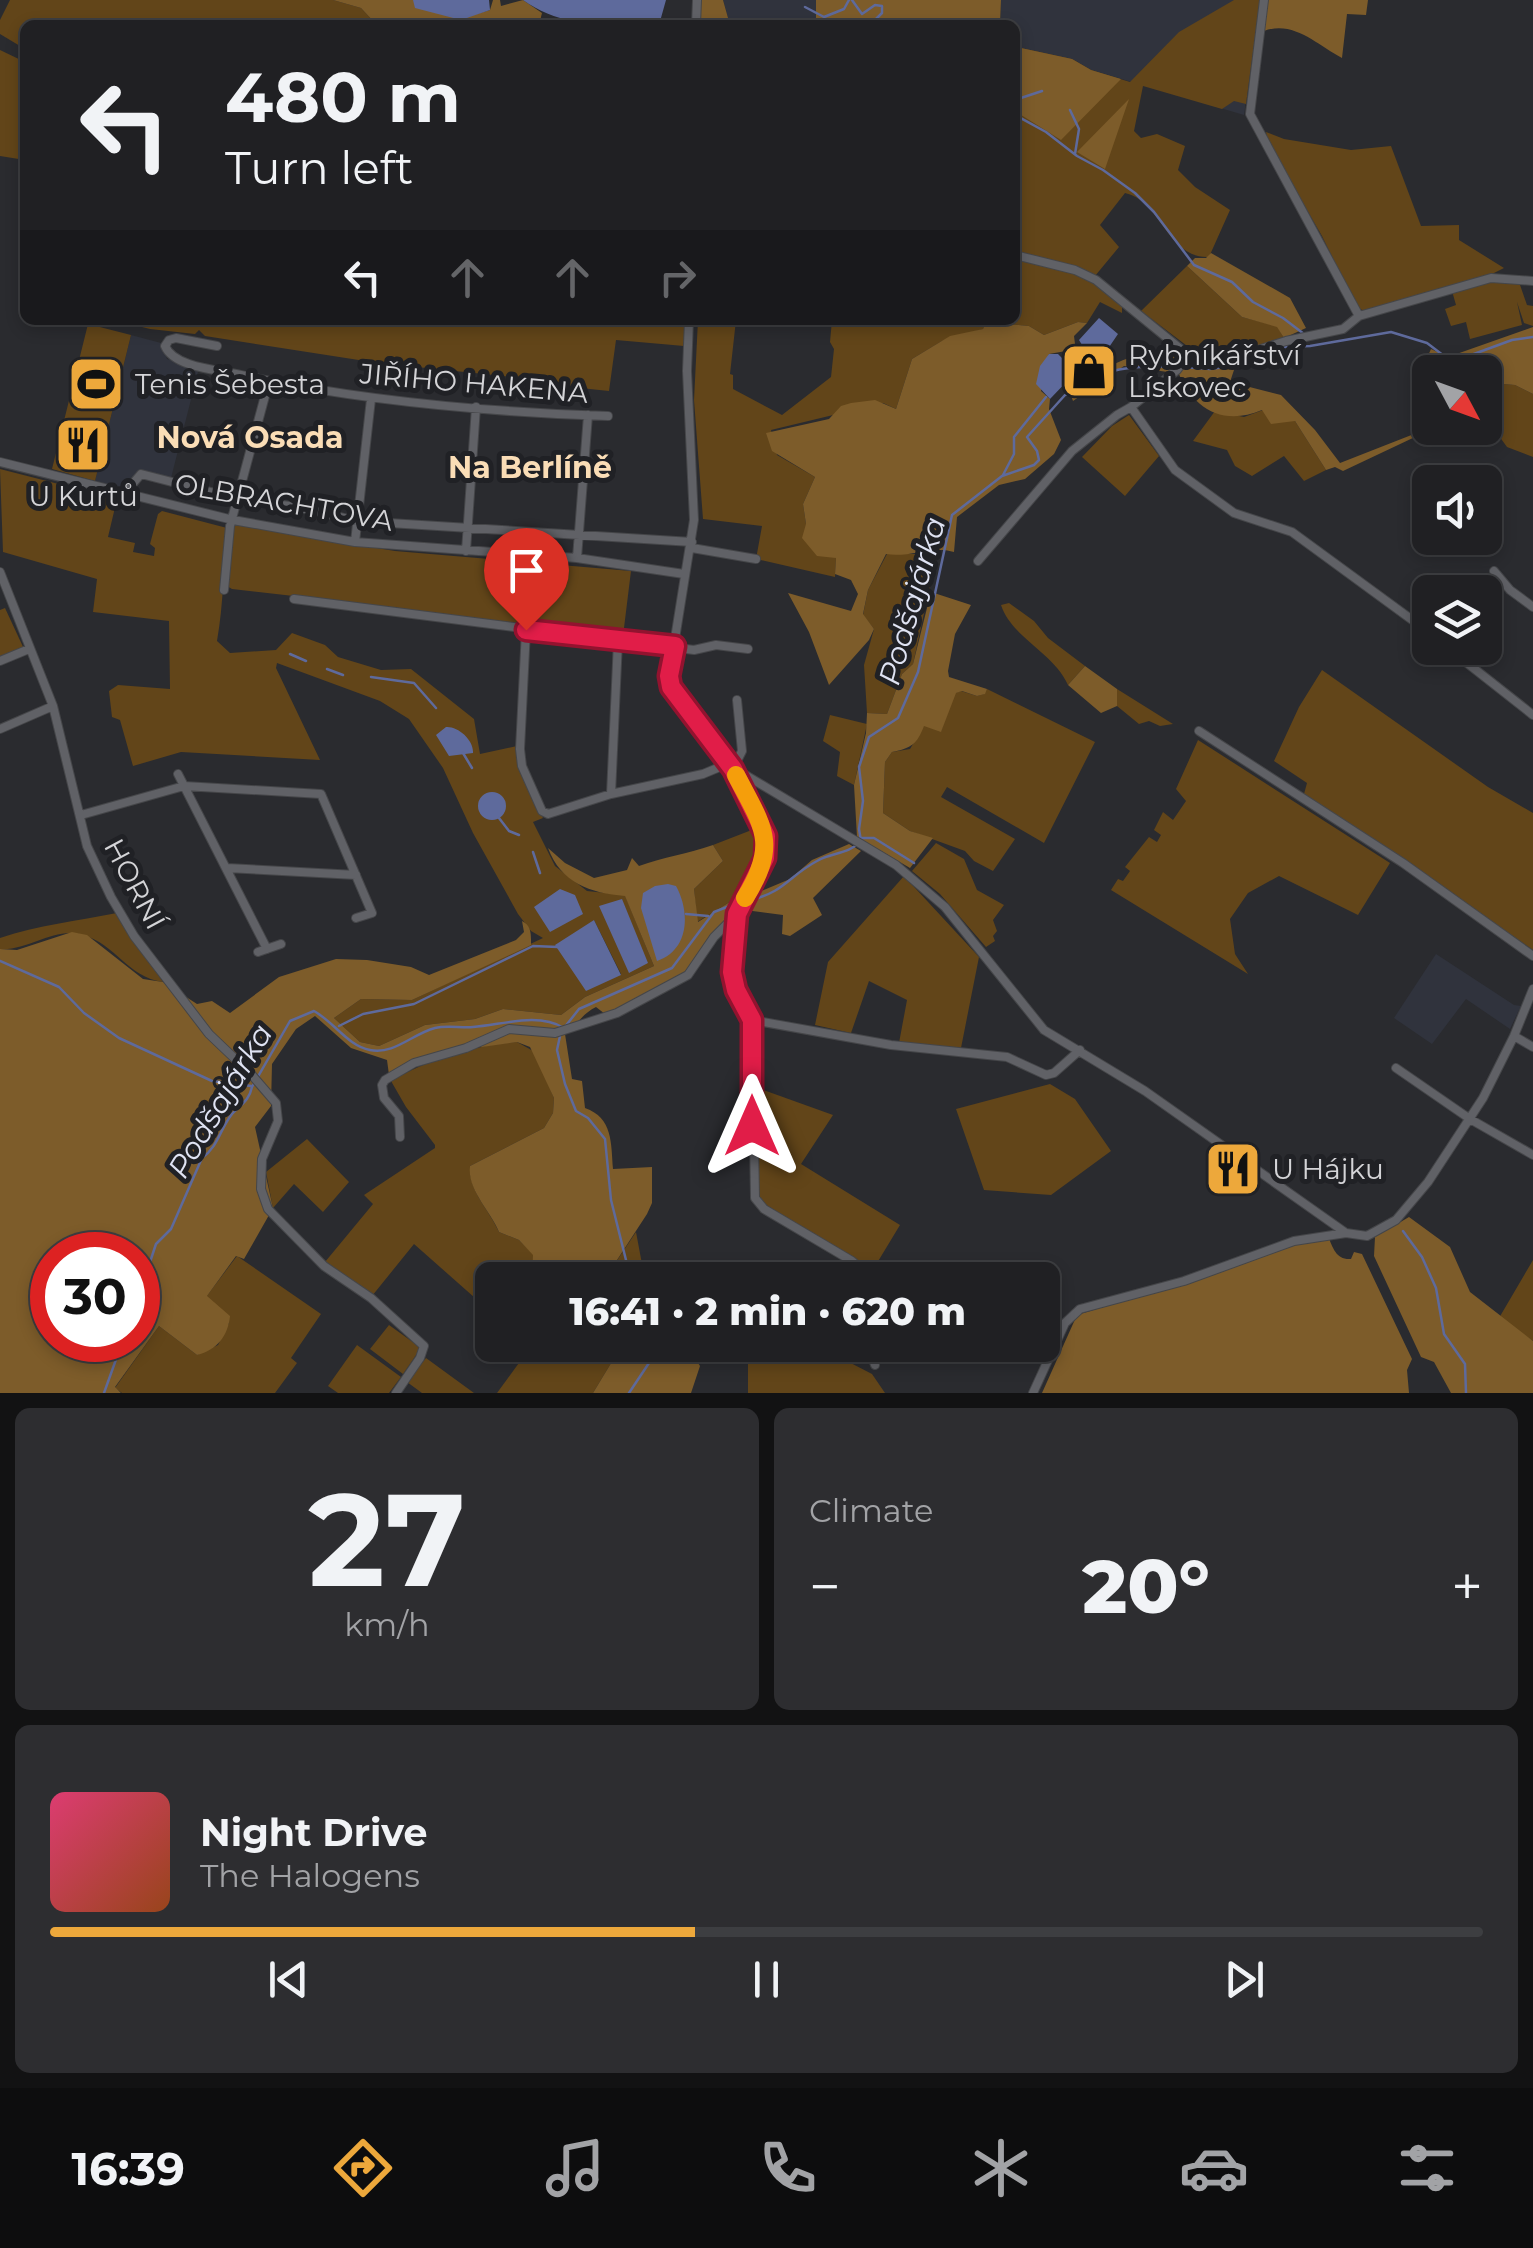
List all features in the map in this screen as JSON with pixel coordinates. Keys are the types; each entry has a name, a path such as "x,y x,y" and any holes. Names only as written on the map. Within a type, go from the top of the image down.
{"street":[{"path":"1264,0 1250,114 1359,316"},
{"path":"1020,256 1075,270 1096,280 1188,355 1205,363 1343,329 1359,316 1491,278 1533,281"},
{"path":"400,1137 400,1116 384,1098 384,1080 414,1064 509,1029 556,1033 617,1012 688,975 714,937 737,914 765,858 766,836 730,766 671,687 669,676 692,545 689,325"},
{"name":"JIŘÍHO HAKENA","path":"217,346 176,338 164,346 174,358 268,381 371,399 608,416"},
{"path":"978,561 1072,451 1179,368 1188,355"},
{"path":"224,590 232,520 268,381"},
{"path":"355,542 371,399"},
{"path":"466,551 476,407"},
{"path":"1131,407 1175,470 1234,513 1292,532 1412,620"},
{"path":"577,558 588,415"},
{"name":"OLBRACHTOVA","path":"0,462 232,520 355,542 577,558 684,574"},
{"path":"124,494 141,474 238,499 298,507 357,521 692,545 756,558"},
{"path":"1494,570 1510,590 1533,607"},
{"name":"HORNÍ","path":"0,572 54,706 94,863 134,936 208,1034 276,1103 278,1121 262,1159 263,1198 268,1209 312,1255 371,1298 424,1346 396,1393"},
{"path":"294,599 694,650 716,645 748,648"},
{"path":"526,630 522,766 542,810 548,814 611,794 730,766 742,751 737,700"},
{"path":"611,794 618,641"},
{"path":"0,661 29,649"},
{"path":"1470,665 1533,715"},
{"path":"0,728 54,706"},
{"path":"1199,730 1403,863 1533,956"},
{"path":"730,766 901,868 934,896 1037,1022 1357,1237 1372,1234 1401,1216 1435,1172 1470,1118 1514,1036 1533,989"},
{"path":"178,774 262,950 280,944"},
{"path":"81,815 184,786 321,794 372,913 356,918"},
{"path":"226,868 356,875"},
{"path":"737,914 732,972 736,990 752,1020 755,1198 764,1210 853,1262"},
{"path":"752,1020 891,1045 1007,1057 1046,1075 1054,1073 1080,1050"},
{"path":"1514,1036 1533,1047"},
{"path":"1396,1068 1533,1156"},
{"path":"1033,1393 1065,1323 1080,1309 1184,1280 1294,1241 1346,1233"},
{"path":"873,1362 874,1366"}],"shaded area":[{"path":"10,0 333,0 361,8 372,20 20,20 20,46 0,34 0,20"},
{"path":"333,0 413,0 450,16 466,17 490,10 493,0 500,0 501,6 523,0 542,13 540,20 372,20 361,8"},
{"path":"700,0 723,0 729,20 700,20"},
{"path":"723,0 816,0 816,18 809,20 729,20"},
{"path":"816,0 1001,0 1000,20 809,20 816,18"},
{"path":"1001,0 1260,0 1244,115 1091,70 1072,59 1020,48 1020,20 1000,20"},
{"path":"1234,0 1260,0 1246,104 1234,101 1222,109 1143,86 1134,131 1141,138 1157,134 1185,146 1178,170 1195,187 1230,210 1209,257 1183,249 1147,206 1125,193 1100,225 1119,247 1095,276 1020,253 1020,47 1072,59 1091,70 1130,82 1179,32"},
{"path":"1268,0 1368,0 1366,15 1347,14 1342,58 1295,31 1264,31"},
{"path":"1020,47 1072,59 1091,70 1121,79 1061,140 1020,114"},
{"path":"0,50 20,60 20,159 0,156"},
{"path":"1129,99 1105,169 1077,152"},
{"path":"1266,132 1284,139 1351,150 1391,146 1421,226 1459,225 1459,240 1504,268 1365,311 1357,308 1322,236 1268,143"},
{"path":"1211,253 1290,298 1306,328 1284,338 1277,327 1242,317 1187,266 1195,258 1206,258"},
{"path":"1020,259 1083,276 1122,303 1122,313 1100,302 1087,323 1078,322 1044,335 1018,325"},
{"path":"1187,266 1242,317 1277,326 1284,338 1219,361 1207,361 1141,311"},
{"path":"1488,282 1519,282 1527,305 1533,306 1533,326 1524,323 1517,302 1522,325 1470,339 1466,322 1451,326 1445,309 1456,305 1452,291"},
{"path":"1078,322 1087,323 1074,336 1075,344 1066,351 1049,354 1041,391 1050,399 1049,409 1061,440 1054,454 1025,479 999,485 957,517 954,552 886,554 868,590 863,614 874,629 829,685 809,632 788,593 851,611 858,594 851,580 835,574 836,558 817,556 802,538 806,524 803,504 815,477 772,451 766,433 829,419 841,406 851,403 875,400 896,409 912,359 950,336 983,329 985,325 1029,326 1044,335"},
{"name":"Tenis Šebesta","path":"88,325 131,335 95,481 52,469"},
{"path":"134,325 685,325 684,346 616,340 609,391 378,363 205,336 199,330 195,334"},
{"path":"698,325 735,325 730,374 733,389 782,415 831,377 834,349 830,342 832,325 985,325 983,329 942,341 912,359 896,409 883,403 771,430 777,455 815,477 803,504 806,524 836,558 835,577 756,559 762,526 703,519 694,400"},
{"path":"1533,327 1533,394 1515,385 1503,384 1502,388 1502,355 1454,355"},
{"path":"131,335 161,343 167,359 199,368 171,478 139,471 122,488 95,481"},
{"path":"1147,355 1180,356 1235,367 1230,382 1281,395 1340,463 1412,435 1412,438 1343,471 1335,467 1326,470 1295,421 1271,424 1262,410 1247,415 1221,415 1200,404 1177,369 1168,372 1124,366 1073,401 1069,390 1121,361"},
{"path":"1503,384 1515,385 1533,394 1533,457 1507,447 1502,440"},
{"path":"1263,410 1295,421 1326,470 1304,481 1284,456 1252,476 1235,466 1227,450 1193,441 1215,411 1244,417"},
{"path":"1129,415 1159,456 1125,496 1082,457 1112,426"},
{"path":"0,469 117,499 108,537 135,543 133,552 154,556 155,548 150,544 162,511 227,528 217,641 230,653 276,650 292,633 325,645 338,657 381,670 411,669 474,719 480,754 517,746 523,776 543,818 533,822 555,866 587,891 625,895 654,966 585,997 561,1015 503,1009 475,1019 425,1025 379,1046 360,1042 334,1018 361,999 412,1000 543,938 531,931 518,914 473,833 443,768 409,719 380,701 277,663 320,760 181,752 133,766 120,720 112,717 109,691 118,685 170,689 169,621 93,612 97,579 3,552","holes":["594,920 621,974 586,990"]},
{"path":"235,525 395,551 631,571 623,636 541,623 503,624 232,589 227,586"},
{"path":"938,549 913,664 902,674 887,714 867,713 864,665 874,629 863,615 868,590 887,554 925,554"},
{"path":"931,592 971,605 955,634 949,677 987,689 977,696 956,693 941,732 924,726 913,744 892,752 885,762 883,813 910,831 933,838 910,868 857,837 854,785 867,713 887,714 902,674 913,664"},
{"path":"1009,603 1085,666 1068,685 1053,664 1006,617 1001,605"},
{"path":"5,608 24,649 0,659 0,610"},
{"path":"1085,666 1117,689 1117,706 1101,713 1068,685"},
{"path":"1322,670 1488,787 1533,813 1533,950 1304,794 1307,783 1274,761 1299,707"},
{"path":"987,689 1095,742 1044,843 947,787 941,797 1015,839 993,871 965,851 910,831 883,813 885,762 892,752 910,749 924,725 941,731 955,693 977,696"},
{"path":"1117,689 1173,724 1139,724 1117,706"},
{"path":"830,715 867,724 854,785 837,776 840,752 823,741"},
{"path":"1198,740 1390,863 1358,915 1279,876 1248,893 1230,919 1235,954 1248,974 1111,890 1118,879 1123,881 1130,871 1125,867 1149,837 1157,842 1161,835 1154,830 1163,812 1173,820 1186,801 1176,789"},
{"path":"762,826 763,846 756,875 727,904 697,922 694,889 723,861 713,845"},
{"path":"936,843 964,859 977,890 1004,905 993,920 995,941 986,947 940,894 912,871"},
{"path":"849,844 861,851 813,898 822,915 790,936 782,934 783,915 745,910 720,931 689,977 605,1014 596,1007 565,1034 572,1079 582,1081 585,1108 606,1125 613,1169 652,1167 652,1203 616,1262 533,1262 533,1255 519,1240 499,1232 475,1192 470,1166 544,1128 553,1113 554,1098 530,1047 517,1042 477,1045 389,1075 387,1060 351,1048 315,1016 296,1029 272,1064 271,1106 255,1127 273,1208 244,1259 236,1256 207,1296 230,1316 220,1341 197,1355 160,1327 160,1232 30,1232 30,1362 133,1362 115,1387 121,1393 0,1393 0,949 17,950 72,932 87,935 143,979 163,982 197,1004 212,1001 230,1013 279,977 336,959 411,967 429,975 516,940 524,932 522,921 528,925 531,945 412,1000 361,999 334,1018 360,1042 379,1046 425,1025 475,1019 503,1009 561,1015 585,997 654,966 625,896 578,884 561,870 548,848 565,863 594,878 627,870 632,858 639,866 713,845 723,861 694,889 698,922 747,891 754,894 790,879 812,860"},
{"path":"904,876 979,957 961,1048 899,1043 907,1000 869,981 851,1033 815,1025 828,962"},
{"path":"117,913 163,982 140,974 104,945 83,935 62,934 0,949 0,938"},
{"path":"1436,954 1521,1006 1510,1029 1466,999 1432,1044 1394,1018"},
{"path":"517,1042 535,1052 554,1098 553,1113 544,1128 470,1166 476,1192 499,1232 519,1240 534,1255 533,1262 475,1262 475,1298 414,1244 372,1296 325,1262 373,1204 364,1195 435,1148 391,1081 420,1066 484,1046"},
{"path":"1050,1084 1075,1099 1111,1151 1051,1195 984,1190 956,1109"},
{"path":"755,1087 833,1115 801,1164 900,1225 878,1262 859,1262 759,1198"},
{"path":"307,1139 349,1182 323,1212 294,1184 273,1208 266,1172"},
{"path":"1409,1217 1450,1247 1470,1292 1533,1341 1533,1393 1451,1393 1434,1362 1421,1357 1374,1256 1375,1237"},
{"path":"636,1232 642,1262 616,1262"},
{"path":"1328,1236 1342,1258 1351,1259 1354,1252 1362,1254 1412,1359 1407,1370 1409,1393 1042,1393 1056,1362 1060,1362 1060,1353 1077,1315"},
{"path":"237,1256 321,1314 291,1358 297,1363 275,1393 122,1393 115,1388 133,1362 160,1362 160,1327 197,1355 218,1345 229,1323 206,1297"},
{"path":"1533,1260 1533,1341 1499,1318"},
{"path":"389,1325 421,1348 403,1374 370,1349"},
{"path":"357,1345 401,1377 389,1393 338,1393 328,1386"},
{"path":"426,1358 474,1393 422,1393 407,1382"},
{"path":"520,1362 612,1362 593,1393 497,1393"},
{"path":"612,1362 698,1362 700,1366 691,1393 593,1393"},
{"path":"748,1362 849,1362 872,1374 885,1393 748,1393"}],"water":[{"path":"413,0 489,0 490,10 461,20 415,8"},
{"path":"523,0 666,0 660,20 568,20"},
{"path":"1099,318 1118,334 1101,359 1093,363 1079,340"},
{"path":"1049,354 1058,354 1073,375 1050,399 1036,384 1040,366"},
{"path":"446,727 464,735 473,753 449,756 436,735"},
{"path":"492,792 502,796 506,806 502,816 492,820 482,816 478,806 482,796"},
{"path":"668,884 676,886 681,896 684,929 676,948 657,961 641,908 643,893"},
{"path":"560,889 575,895 583,914 550,932 534,907"},
{"path":"622,899 648,963 629,973 599,906"},
{"path":"594,920 621,975 586,991 555,945"}],"waterway":[{"path":"805,7 824,17 844,9 849,0"},
{"path":"852,0 862,14 875,5 882,6 882,13 875,20"},
{"path":"1020,98 1042,91"},
{"path":"1070,110 1079,129 1075,154"},
{"path":"1020,118 1135,193 1194,265 1232,282 1253,302 1304,334"},
{"name":"Podšajárka","path":"1183,367 1210,369 1255,363 1284,347 1391,332 1427,343 1452,362 1512,340 1533,337"},
{"name":"Podšajárka","path":"748,901 771,893 817,861 851,849 861,841 863,801 859,767 869,737 898,718 918,672 952,515 1002,476 1039,460 1027,437 1065,395 1109,372 1175,367"},
{"path":"1003,475 1014,454 1014,437 1046,397"},
{"path":"290,654 306,661"},
{"path":"327,669 343,675"},
{"path":"371,677 414,683 436,708"},
{"path":"463,753 472,768"},
{"path":"499,818 509,831 519,835"},
{"path":"862,838 874,838 914,863"},
{"path":"533,852 540,873"},
{"name":"Podšajárka","path":"160,1240 171,1229 202,1158 249,1096 290,1021 314,1011 355,1044 379,1051 439,1027 531,1020 564,1028 579,1009 672,968 714,912 740,902"},
{"path":"686,914 708,916"},
{"path":"339,1026 363,1014 414,1004 533,946 558,947"},
{"path":"0,961 59,987 84,1013 119,1038 212,1081 251,1086"},
{"path":"560,1036 557,1050 576,1111 588,1118 605,1139 611,1200 626,1262"},
{"path":"1403,1231 1422,1257 1436,1288 1444,1334 1465,1364 1466,1393"},
{"name":"Podšajárka","path":"104,1393 115,1362"},
{"path":"629,1393 650,1362"}],"slow traffic":[{"path":"736,775 766,836 765,858 745,898"}],"place":[{"name":"Rybníkářství Lískovec","path":"1089,371"},
{"name":"Tenis Šebesta","path":"96,384"},
{"name":"U Kurtů","path":"83,445"},
{"name":"U Hájku","path":"1233,1169"}],"district":[{"name":"Nová Osada","path":"250,437"},
{"name":"Na Berlíně","path":"530,467"}],"route":[{"path":"526,630 675,646 669,676 671,687 733,769 756,813 766,836 765,858 737,914 732,972 736,990 752,1020 752,1126"}]}
